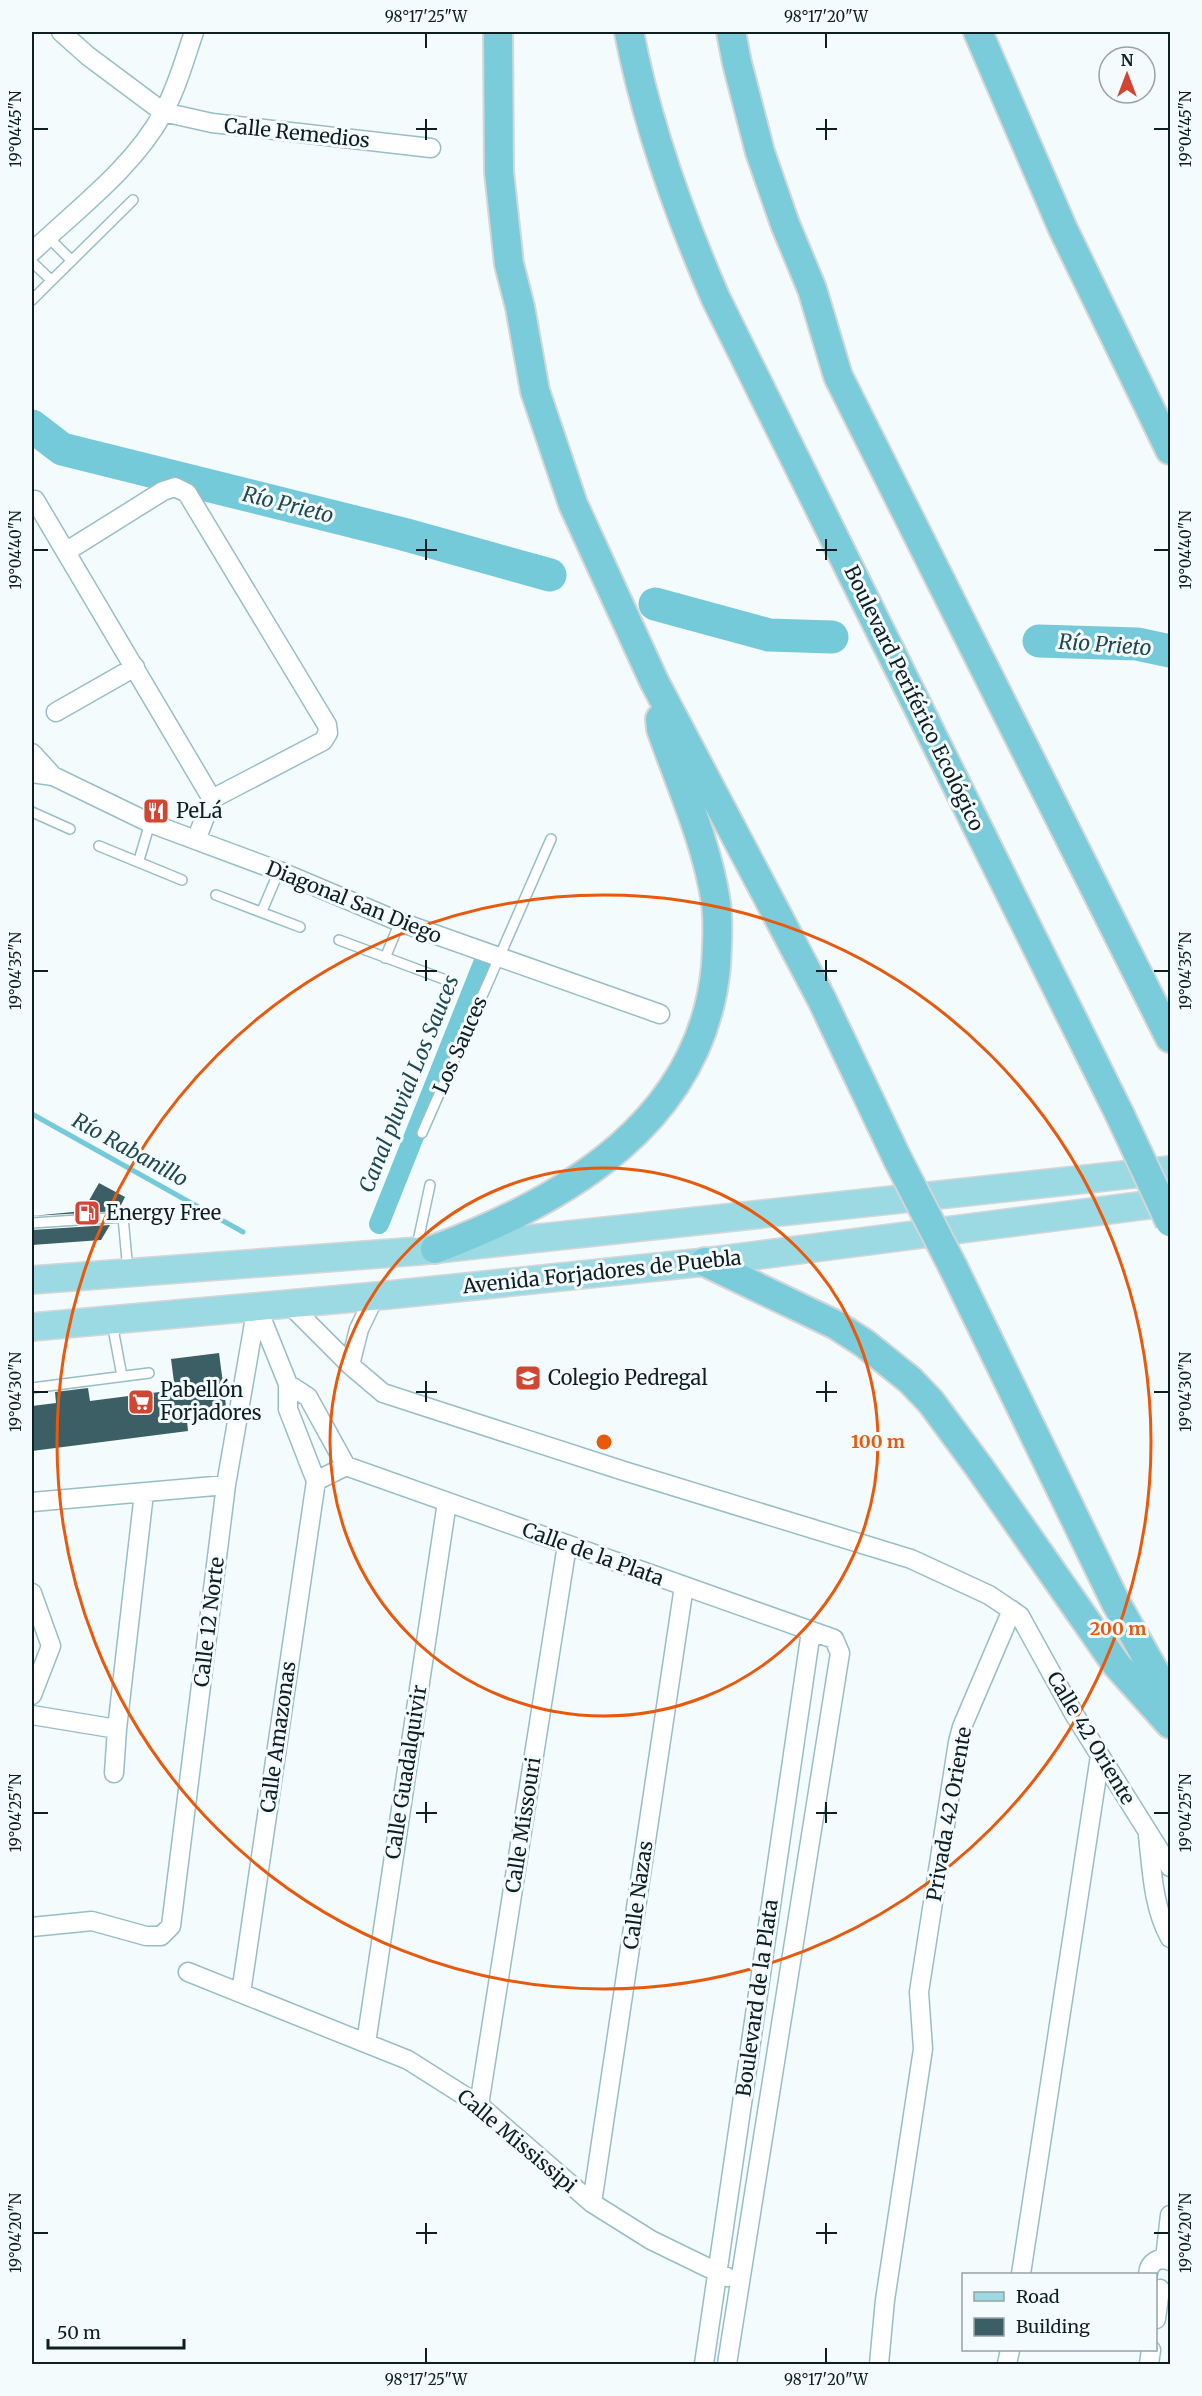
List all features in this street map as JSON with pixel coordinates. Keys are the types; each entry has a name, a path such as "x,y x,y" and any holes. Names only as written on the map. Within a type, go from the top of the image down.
{"highway":[{"path":"498,32 497,111 503,221 509,264 520,307 535,391 573,504 654,681 822,1000 898,1160 1116,1603 1170,1699"},
{"name":"Boulevard Periférico Ecológico","path":"630,32 637,73 663,165 689,236 716,299 1120,1115 1170,1222"},
{"path":"731,32 760,152 785,224 812,289 838,376 1170,1038"},
{"path":"978,32 1063,229 1170,450"},
{"path":"427,1250 502,1221 568,1186 604,1162 633,1137 662,1102 681,1076 702,1030 711,1002 715,974 716,904 702,848 661,729 654,681"},
{"path":"705,1262 807,1310 850,1334 888,1360 910,1380 931,1402 972,1458 1116,1664 1170,1724"}],"main road":[{"name":"Avenida Forjadores de Puebla","path":"32,1281 427,1250 1170,1170"},
{"name":"Avenida Forjadores de Puebla","path":"32,1327 375,1296 705,1262 1170,1202"}],"street":[{"path":"61,32 88,56 164,112"},
{"path":"32,252 124,165 143,144 164,112 194,32"},
{"name":"Calle Remedios","path":"164,112 212,123 430,148"},
{"path":"67,550 163,490 175,488 187,493 327,725 328,733 323,741 212,799 196,840"},
{"path":"35,500 67,550 212,799"},
{"path":"56,712 135,667"},
{"name":"Diagonal San Diego","path":"32,753 53,776"},
{"name":"Diagonal San Diego","path":"32,773 53,776 150,823 279,871 400,922 660,1014"},
{"path":"350,1365 359,1329 375,1296"},
{"path":"288,1303 350,1365 383,1393 624,1471 911,1559 988,1595 1012,1610"},
{"path":"257,1306 288,1384 288,1409 316,1481 346,1466 308,1397 288,1384"},
{"name":"Calle 12 Norte","path":"32,1927 92,1921 146,1936 161,1936 171,1926 226,1485 257,1306"},
{"name":"Calle de la Plata","path":"346,1466 834,1639 838,1645"},
{"name":"Calle Amazonas","path":"241,1993 316,1481"},
{"path":"32,1502 226,1485"},
{"path":"114,1773 144,1493"},
{"name":"Calle Guadalquivir","path":"366,2043 447,1502"},
{"name":"Calle Missouri","path":"479,2105 567,1545"},
{"name":"Calle Nazas","path":"592,2204 684,1586"},
{"path":"32,1593 51,1646 32,1695"},
{"name":"Calle 42 Oriente","path":"1012,1610 1020,1616 1074,1714 1170,1867"},
{"name":"Privada 42 Oriente","path":"879,2364 876,2337 923,2049 919,1992 958,1742 962,1727 1012,1610"},
{"name":"Boulevard de la Plata","path":"704,2364 810,1631"},
{"name":"Boulevard de la Plata","path":"727,2364 840,1653 838,1645"},
{"path":"32,1715 117,1729"},
{"path":"1021,2273 1100,1756"},
{"path":"1148,1831 1155,1899 1163,1925 1170,1938"},
{"name":"Calle Mississipi","path":"188,1972 408,2060 479,2105 592,2204 651,2240 740,2283"},
{"path":"1148,2273 1149,2267 1155,2260 1168,2260 1170,2215"},
{"path":"1157,2310 1162,2287"}],"lane":[{"path":"32,300 133,200"},
{"path":"48,237 71,260"},
{"path":"32,262 51,280"},
{"path":"32,812 69,829"},
{"path":"139,860 150,823"},
{"name":"Los Sauces","path":"422,1133 551,839"},
{"path":"99,846 139,860 182,880"},
{"path":"262,911 279,871"},
{"path":"216,895 300,927"},
{"path":"385,958 400,922"},
{"path":"339,940 446,981"},
{"path":"427,1250 418,1241 430,1185"},
{"path":"32,1223 123,1217 128,1273"},
{"path":"111,1319 122,1376"},
{"path":"32,1388 149,1373"}],"building":[{"path":"99,1183 125,1197 118,1211 32,1216 83,1211"},
{"path":"110,1225 101,1240 32,1245 32,1230"},
{"name":"Pabellón Forjadores","path":"219,1353 226,1406 186,1411 188,1431 32,1451 32,1406 56,1403 55,1392 88,1388 90,1401 175,1390 171,1359"}],"waterway":[{"name":"Río Prieto","path":"32,426 62,449 403,534 550,575"},
{"name":"Río Prieto","path":"655,604 769,635 832,637"},
{"name":"Río Prieto","path":"1039,641 1137,644 1170,651"},
{"name":"Canal pluvial Los Sauces","path":"379,1224 484,961"},
{"name":"Río Rabanillo","path":"32,1114 243,1232"}],"place":[{"name":"PeLá","path":"156,811"},
{"name":"Energy Free","path":"87,1213"},
{"name":"Colegio Pedregal","path":"528,1378"},
{"name":"Pabellón Forjadores","path":"141,1402"}]}
